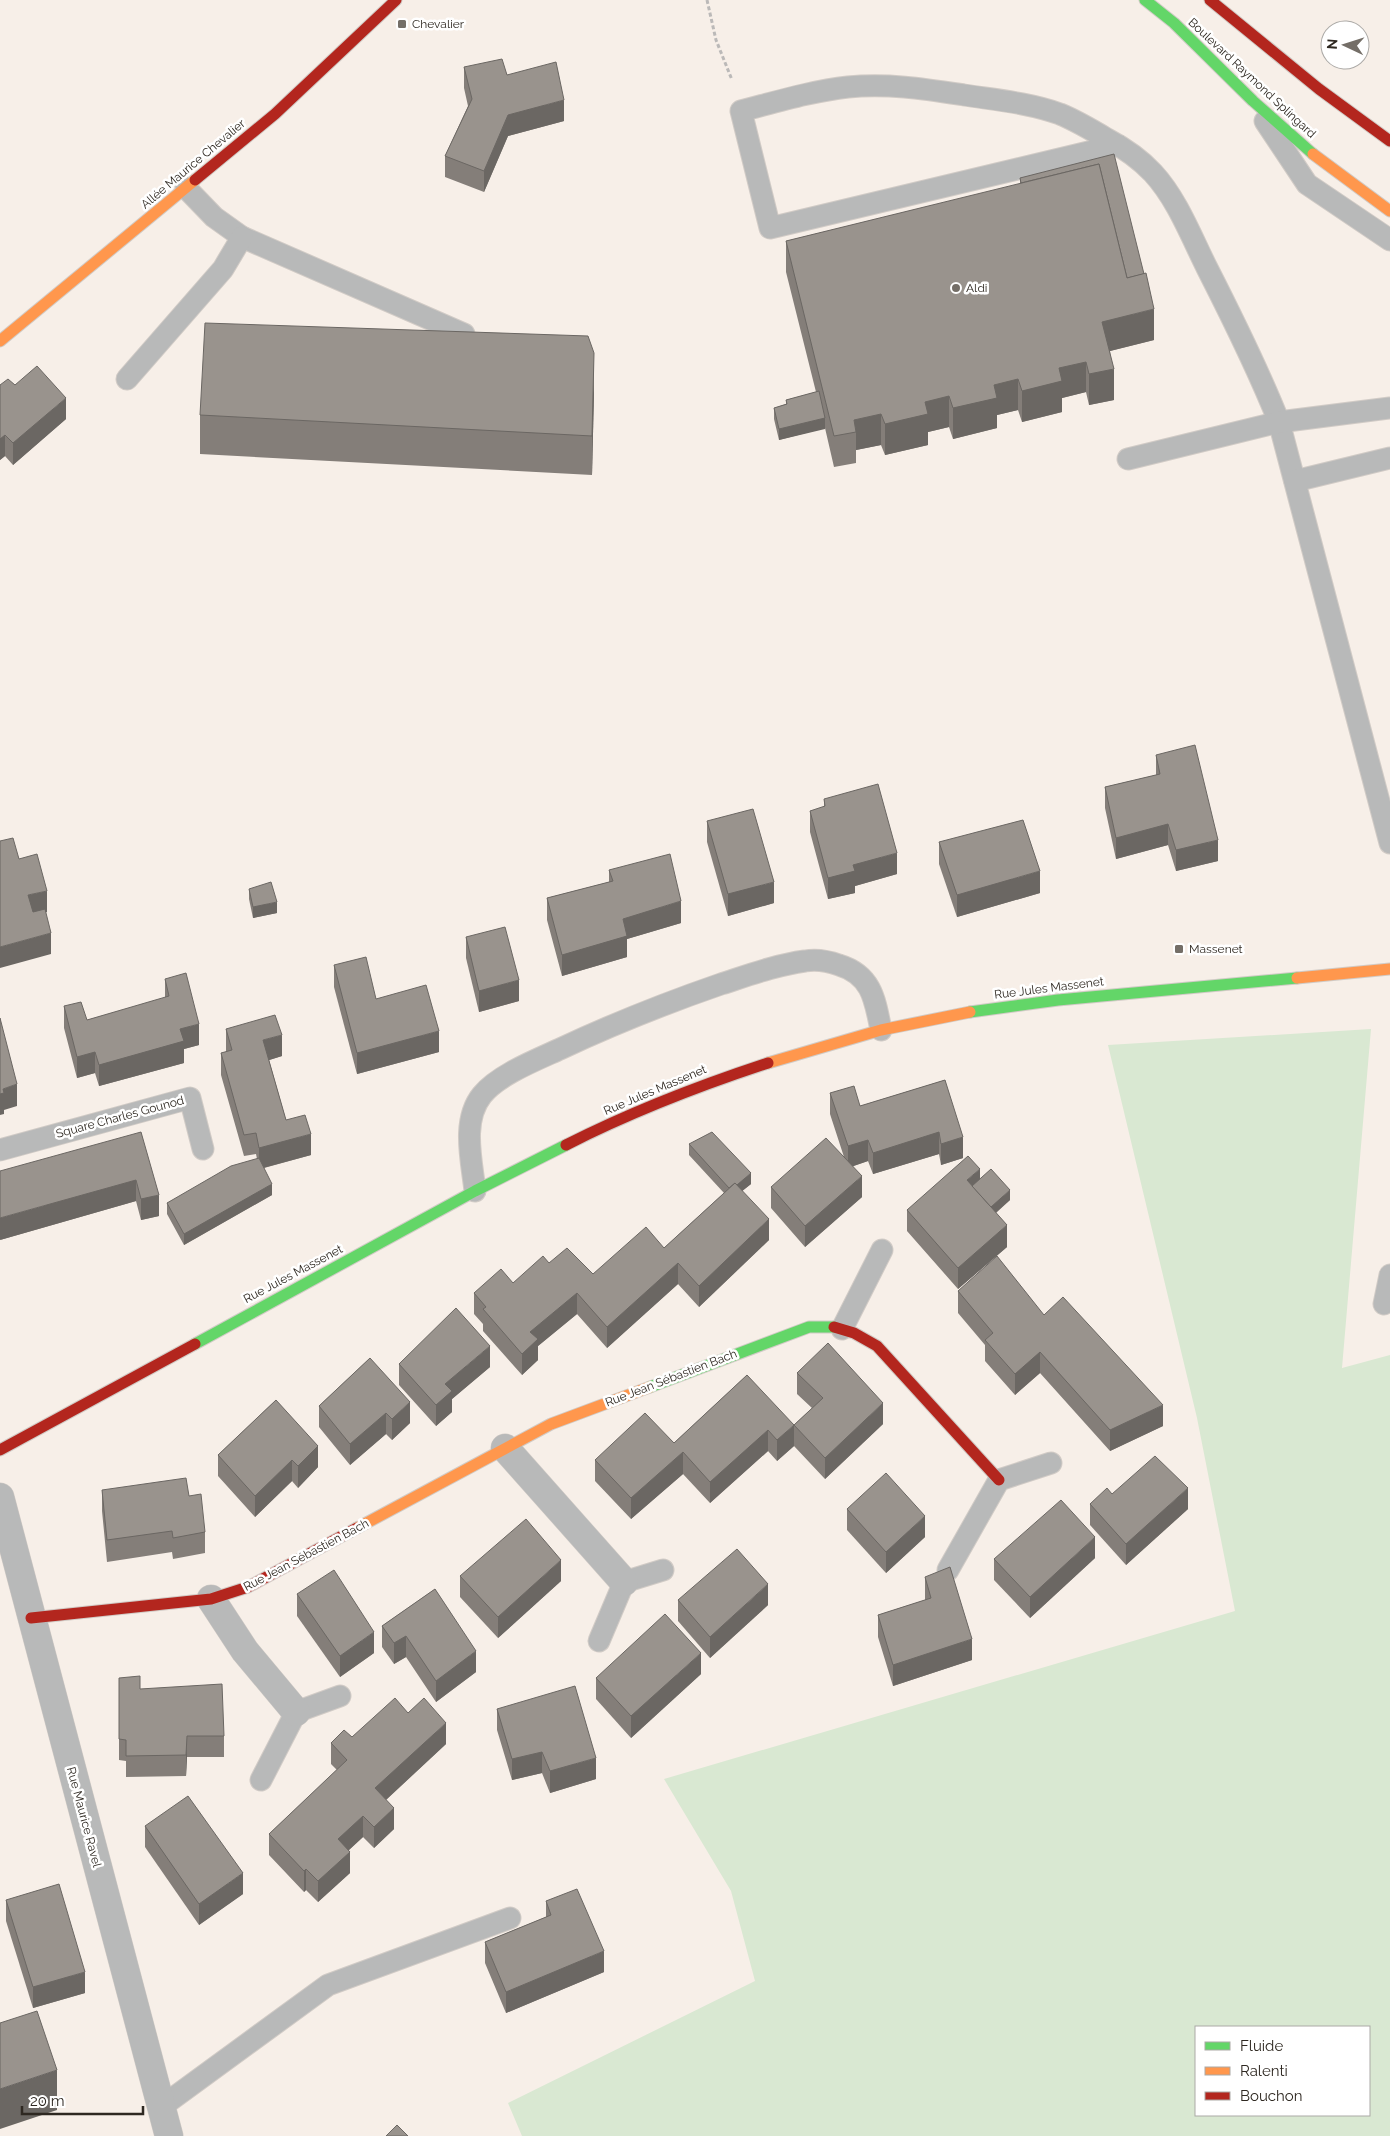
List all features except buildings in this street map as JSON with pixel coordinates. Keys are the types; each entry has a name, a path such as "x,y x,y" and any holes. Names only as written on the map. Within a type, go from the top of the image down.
{"street":[{"name":"Allée Maurice Chevalier","path":"0,341 275,114 396,0"},
{"name":"Boulevard Raymond Splingard","path":"1145,0 1188,36 1252,100 1309,151 1387,201"},
{"path":"1210,0 1319,89 1390,141"},
{"name":"Rue Jules Massenet","path":"0,1450 475,1191 619,1118 682,1092 768,1062 881,1030 986,1009 1030,1003 1390,969"},
{"name":"Rue Jean Sébastien Bach","path":"31,1618 211,1598 248,1587 505,1448 565,1418 798,1331 819,1326 842,1328 859,1335 877,1346 998,1480"},
{"path":"505,1448 624,1582"},
{"name":"Rue Maurice Ravel","path":"0,1497 169,2136"},
{"path":"211,1598 245,1651 296,1712"}],"lane":[{"path":"1118,145 770,228 741,111 825,90 894,85 915,87 1034,106 1080,123 1118,145 1153,173 1167,191 1246,345 1278,422 1390,843"},
{"path":"1252,100 1307,184 1390,240"},
{"path":"186,188 214,217 242,237 464,334"},
{"path":"1366,224 1387,201"},
{"path":"127,379 224,269 242,237"},
{"path":"1128,459 1278,422 1390,408"},
{"path":"1295,481 1390,458"},
{"path":"475,1191 470,1126 481,1096 493,1085 527,1065 647,1010 770,968 808,960 824,961 855,971 867,983 875,1001 881,1030"},
{"name":"Square Charles Gounod","path":"0,1150 190,1098 202,1149"},
{"path":"842,1328 882,1250"},
{"path":"1384,1304 1390,1275"},
{"path":"948,1570 998,1480 1051,1463"},
{"path":"599,1641 624,1582 663,1570"},
{"path":"261,1780 296,1712 340,1696"},
{"path":"161,2107 328,1985 510,1918"}],"path":[{"path":"707,0 716,40 733,82 741,111"}],"green space":[{"path":"1371,1029 1342,1368 1390,1355 1390,2136 522,2136 508,2103 755,1981 731,1891 664,1779 1235,1611 1197,1418 1108,1045"}],"traffic: fast":[{"path":"1145,0 1174,23 1253,101 1313,154"},
{"path":"970,1012 1058,1000 1297,978"},
{"path":"195,1344 475,1191 566,1145"},
{"path":"650,1387 809,1327 834,1327"}],"traffic: slow":[{"path":"1313,154 1390,211"},
{"path":"0,341 195,180"},
{"path":"1297,978 1390,969"},
{"path":"768,1063 881,1030 970,1012"},
{"path":"357,1528 551,1424 650,1387"}],"traffic: jam":[{"path":"195,180 275,114 396,0"},
{"path":"1210,0 1319,89 1390,141"},
{"path":"566,1145 665,1100 768,1063"},
{"path":"834,1327 854,1333 877,1346 999,1480"},
{"path":"0,1450 195,1344"},
{"path":"31,1618 211,1599 248,1587 357,1528"}],"place":[{"name":"Chevalier","path":"402,24"},
{"name":"Aldi","path":"956,288"},
{"name":"Massenet","path":"1179,949"}]}
